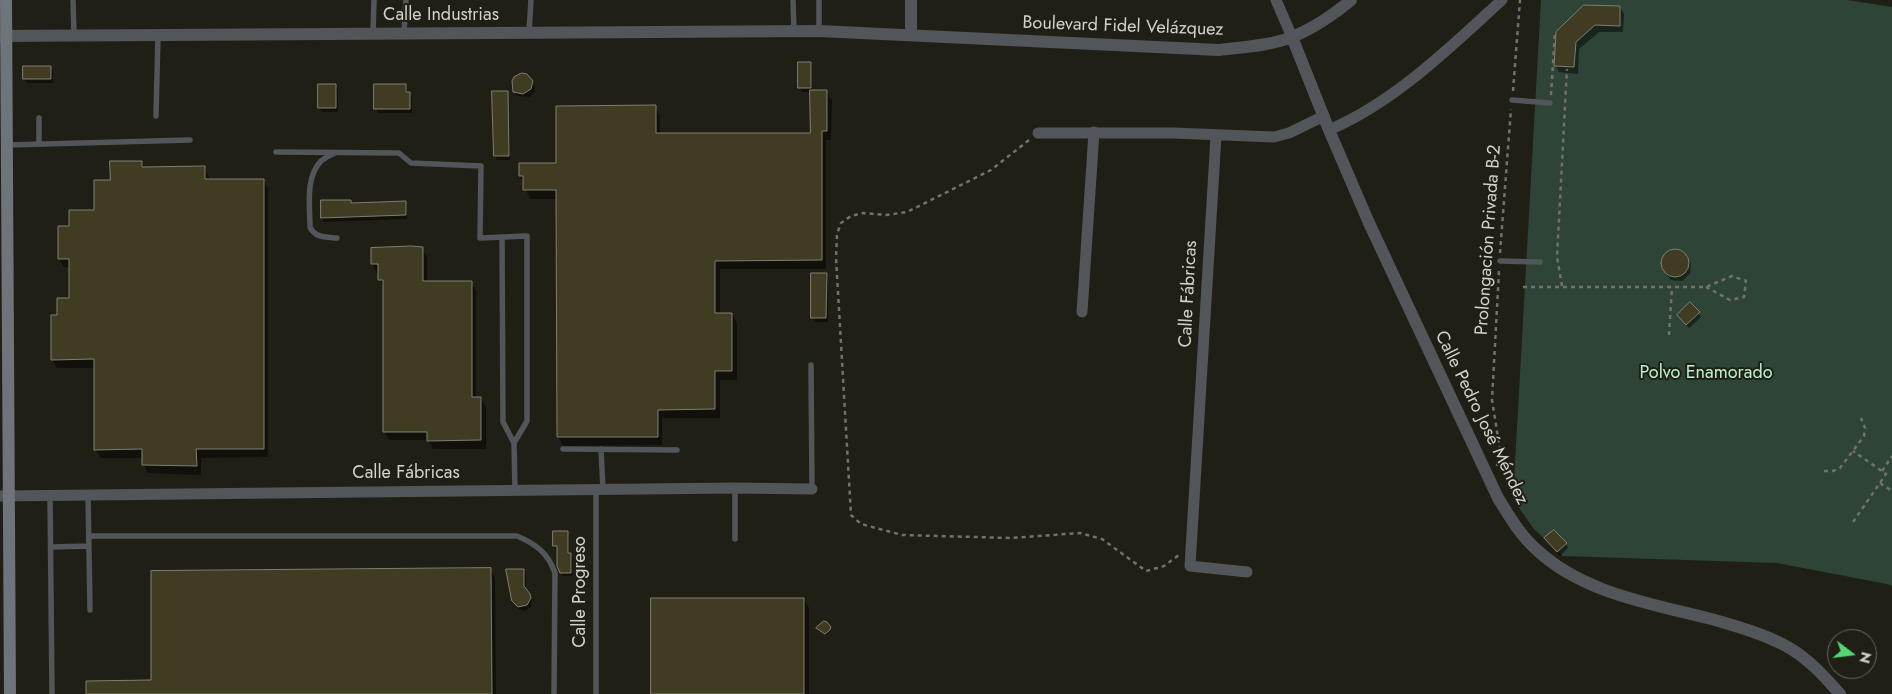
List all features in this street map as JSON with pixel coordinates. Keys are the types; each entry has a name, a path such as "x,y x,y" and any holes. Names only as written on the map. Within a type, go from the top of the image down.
{"main road":[{"path":"6,0 4,36 5,640 10,694"}],"street":[{"path":"911,0 912,35"},
{"path":"1276,0 1292,37"},
{"name":"Boulevard Fidel Velázquez","path":"912,35 1218,50 1250,46 1292,37 1352,0"},
{"path":"1328,130 1352,120 1394,91 1436,59 1502,0"},
{"name":"Calle Industrias","path":"4,36 529,32 819,32 912,35"},
{"name":"Calle Pedro José Méndez","path":"1292,37 1328,130 1369,223 1498,498 1524,536 1537,550 1588,584 1737,626 1786,646 1806,659 1840,694"},
{"path":"1038,133 1094,132 1274,137 1289,133 1324,116"},
{"path":"1082,312 1094,132"},
{"name":"Calle Fábricas","path":"1216,136 1190,566 1247,572"},
{"name":"Calle Fábricas","path":"5,496 50,494 735,488 812,489"}],"lane":[{"path":"73,0 74,36"},
{"path":"373,34 374,0"},
{"path":"404,34 406,0"},
{"path":"529,32 531,0"},
{"path":"794,0 794,32"},
{"path":"819,0 819,32"},
{"path":"156,116 158,35"},
{"path":"1512,100 1550,103"},
{"path":"39,118 39,144"},
{"path":"4,146 190,140"},
{"path":"276,152 399,153 411,163 481,166 480,238 527,236 527,421 514,443"},
{"path":"335,153 321,162 314,171 310,181 310,227 318,236 337,238"},
{"path":"502,237 503,422 514,443 515,490"},
{"path":"1500,260 1540,262"},
{"path":"811,366 812,489"},
{"path":"563,449 677,450"},
{"name":"Calle Progreso","path":"596,694 601,449"},
{"path":"735,488 735,539"},
{"path":"50,494 52,694"},
{"path":"88,494 90,610"},
{"path":"89,536 517,536 531,542 550,560 555,573 554,694"},
{"path":"51,547 89,546"}],"path":[{"name":"Prolongación Privada B-2","path":"1488,477 1497,468 1500,450 1492,400 1500,260 1520,0"},
{"path":"1551,95 1555,32"},
{"path":"1562,287 1557,257 1567,69"},
{"path":"1038,133 991,170 907,212 886,215 863,213 851,216 841,223 837,234 836,258 851,515 861,524 902,536 1011,538 1080,533 1102,539 1146,571 1164,566 1191,546"},
{"path":"1523,287 1706,287 1732,276 1746,281 1744,297 1730,300 1706,287"},
{"path":"1670,335 1672,287"},
{"path":"1824,471 1834,471 1840,468 1864,436 1865,428 1861,418"},
{"path":"1853,451 1886,474 1853,522"},
{"path":"1882,471 1892,456"},
{"path":"1888,462 1892,465"},
{"path":"1880,483 1892,491"}],"green space":[{"name":"Polvo Enamorado","path":"1541,0 1847,0 1892,7 1892,586 1777,563 1563,556 1533,528 1513,499"}],"building":[{"path":"1584,5 1620,6 1620,26 1595,25 1576,42 1574,67 1554,66 1556,32"},
{"path":"798,62 811,62 811,88 798,88"},
{"path":"23,66 51,66 51,79 23,79"},
{"path":"522,73 527,74 533,81 531,89 523,94 513,92 512,81 514,77"},
{"path":"318,84 336,84 336,108 318,108"},
{"path":"374,84 406,84 406,92 410,92 410,109 374,109"},
{"path":"810,90 827,90 827,131 822,131 822,260 715,261 715,313 732,313 732,371 715,371 715,409 658,410 658,437 557,437 556,190 523,190 523,176 519,176 519,163 556,163 556,106 656,105 656,133 810,133"},
{"path":"492,91 508,91 509,156 494,156"},
{"path":"110,161 142,161 142,167 205,166 205,179 264,179 264,449 196,449 197,466 142,465 142,449 94,450 94,359 51,360 51,315 57,315 57,298 69,298 69,259 58,259 58,226 69,226 69,210 94,210 94,180 110,180"},
{"path":"321,200 351,200 351,203 406,201 406,215 321,218"},
{"path":"423,247 423,281 472,281 472,397 481,397 481,440 427,441 427,432 383,432 383,280 378,280 378,264 371,264 371,248"},
{"path":"1675,249 1685,253 1689,263 1685,273 1675,277 1665,273 1661,263 1665,253"},
{"path":"811,273 827,273 826,318 811,318"},
{"path":"1690,302 1700,312 1686,325 1677,315"},
{"path":"1554,530 1567,543 1557,552 1544,538"},
{"path":"553,531 568,531 568,553 571,553 571,573 560,573 557,566 557,546 553,546"},
{"path":"491,568 492,694 86,694 86,681 151,680 151,571"},
{"path":"506,569 524,569 524,586 531,598 527,605 518,607 512,601"},
{"path":"651,598 804,598 804,694 651,694"},
{"path":"824,621 831,627 825,634 816,628"}]}
